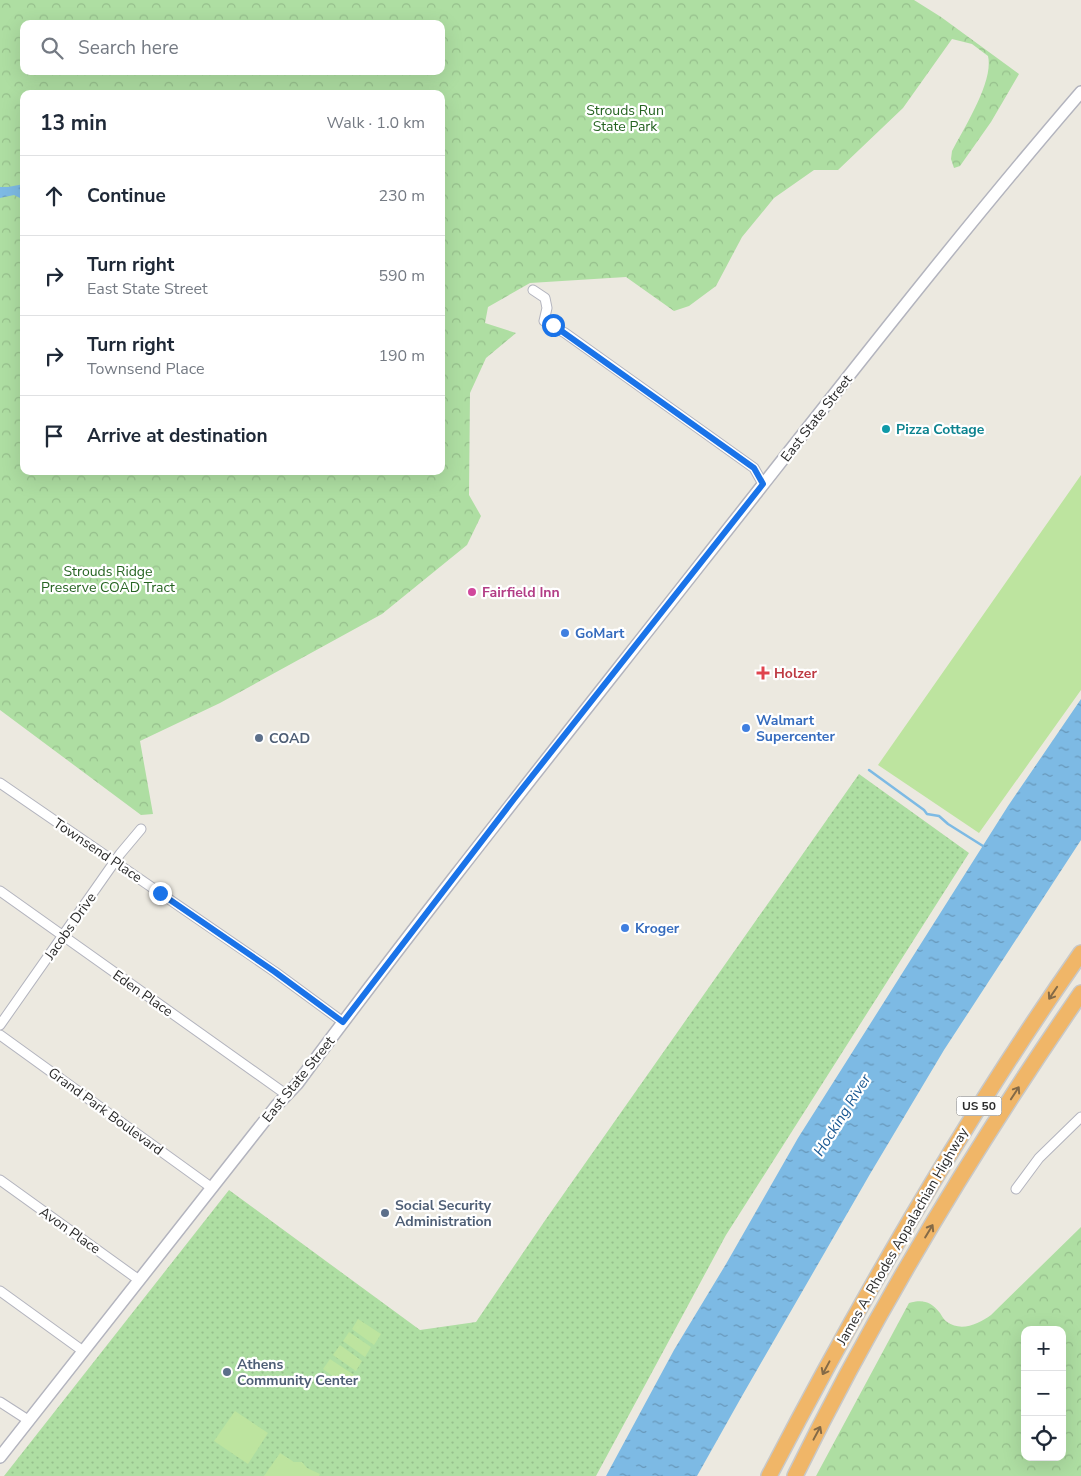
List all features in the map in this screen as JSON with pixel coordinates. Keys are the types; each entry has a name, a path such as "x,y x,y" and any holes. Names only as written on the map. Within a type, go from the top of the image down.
{"highway":[{"name":"James A. Rhodes Appalachian Highway","path":"769,1476 833,1355 902,1232 996,1078 1081,953"},
{"name":"James A. Rhodes Appalachian Highway","path":"795,1476 898,1284 1012,1097 1081,993"}],"main road":[{"name":"East State Street","path":"0,1457 277,1105 287,1095 514,799 763,484 975,217 1081,92"}],"street":[{"path":"533,290 545,298 547,308 544,320 754,468 763,484"},
{"name":"Townsend Place","path":"0,783 116,861 343,1022"},
{"name":"Jacobs Drive","path":"0,1025 120,854 141,829"},
{"name":"Eden Place","path":"0,891 287,1095"},
{"name":"Grand Park Boulevard","path":"0,1035 212,1188"},
{"path":"1016,1189 1040,1158 1081,1118"},
{"name":"Avon Place","path":"0,1180 140,1280"},
{"path":"0,1291 83,1351"},
{"path":"0,1402 28,1420"}],"green space":[{"path":"0,0 914,0 941,17 1019,74 991,122 960,166 954,168 951,159 952,151 977,104 987,78 989,66 988,56 972,44 952,39 903,108 838,170 814,170 774,198 742,237 716,286 689,306 674,311 626,277 530,283 488,307 485,323 516,333 486,358 470,393 469,495 481,516 467,545 382,614 220,703 140,741 153,814 141,815 0,710"},
{"path":"1081,475 1081,690 979,833 878,765"},
{"path":"859,774 969,853 726,1235 596,1476 4,1476 229,1190 420,1330 476,1322 546,1219"},
{"path":"1081,1227 1081,1476 816,1476 909,1303 922,1301 930,1304 952,1325 964,1327 991,1315"},
{"path":"358,1319 381,1334 374,1345 352,1329"},
{"path":"349,1332 371,1347 365,1357 343,1341"},
{"path":"340,1345 362,1361 356,1371 333,1355"},
{"path":"330,1359 354,1375 346,1386 323,1369"},
{"path":"235,1411 268,1433 248,1464 214,1441"},
{"path":"280,1453 294,1462 302,1462 307,1468 320,1474 319,1476 264,1476"}],"water":[{"path":"20,185 20,198 14,195 0,198 0,187"},
{"name":"Hocking River","path":"1081,699 1081,840 944,1050 870,1174 697,1476 606,1476 674,1350 798,1138 1008,806"}],"waterway":[{"path":"869,770 927,814 939,816 948,824 983,846"}],"place":[{"name":"Pizza Cottage","path":"886,429"},
{"name":"Fairfield Inn","path":"472,592"},
{"name":"GoMart","path":"565,633"},
{"name":"Holzer","path":"763,673"},
{"name":"Walmart Supercenter","path":"746,728"},
{"name":"COAD","path":"259,738"},
{"name":"Kroger","path":"625,928"},
{"name":"Social Security Administration","path":"385,1213"},
{"name":"Athens Community Center","path":"227,1372"}],"route":[{"path":"160,893 213,928 343,1022 514,799 763,484 754,468 553,325"}],"park label":[{"name":"Strouds Run State Park","path":"625,118"},
{"name":"Strouds Ridge Preserve COAD Tract","path":"108,580"}]}
